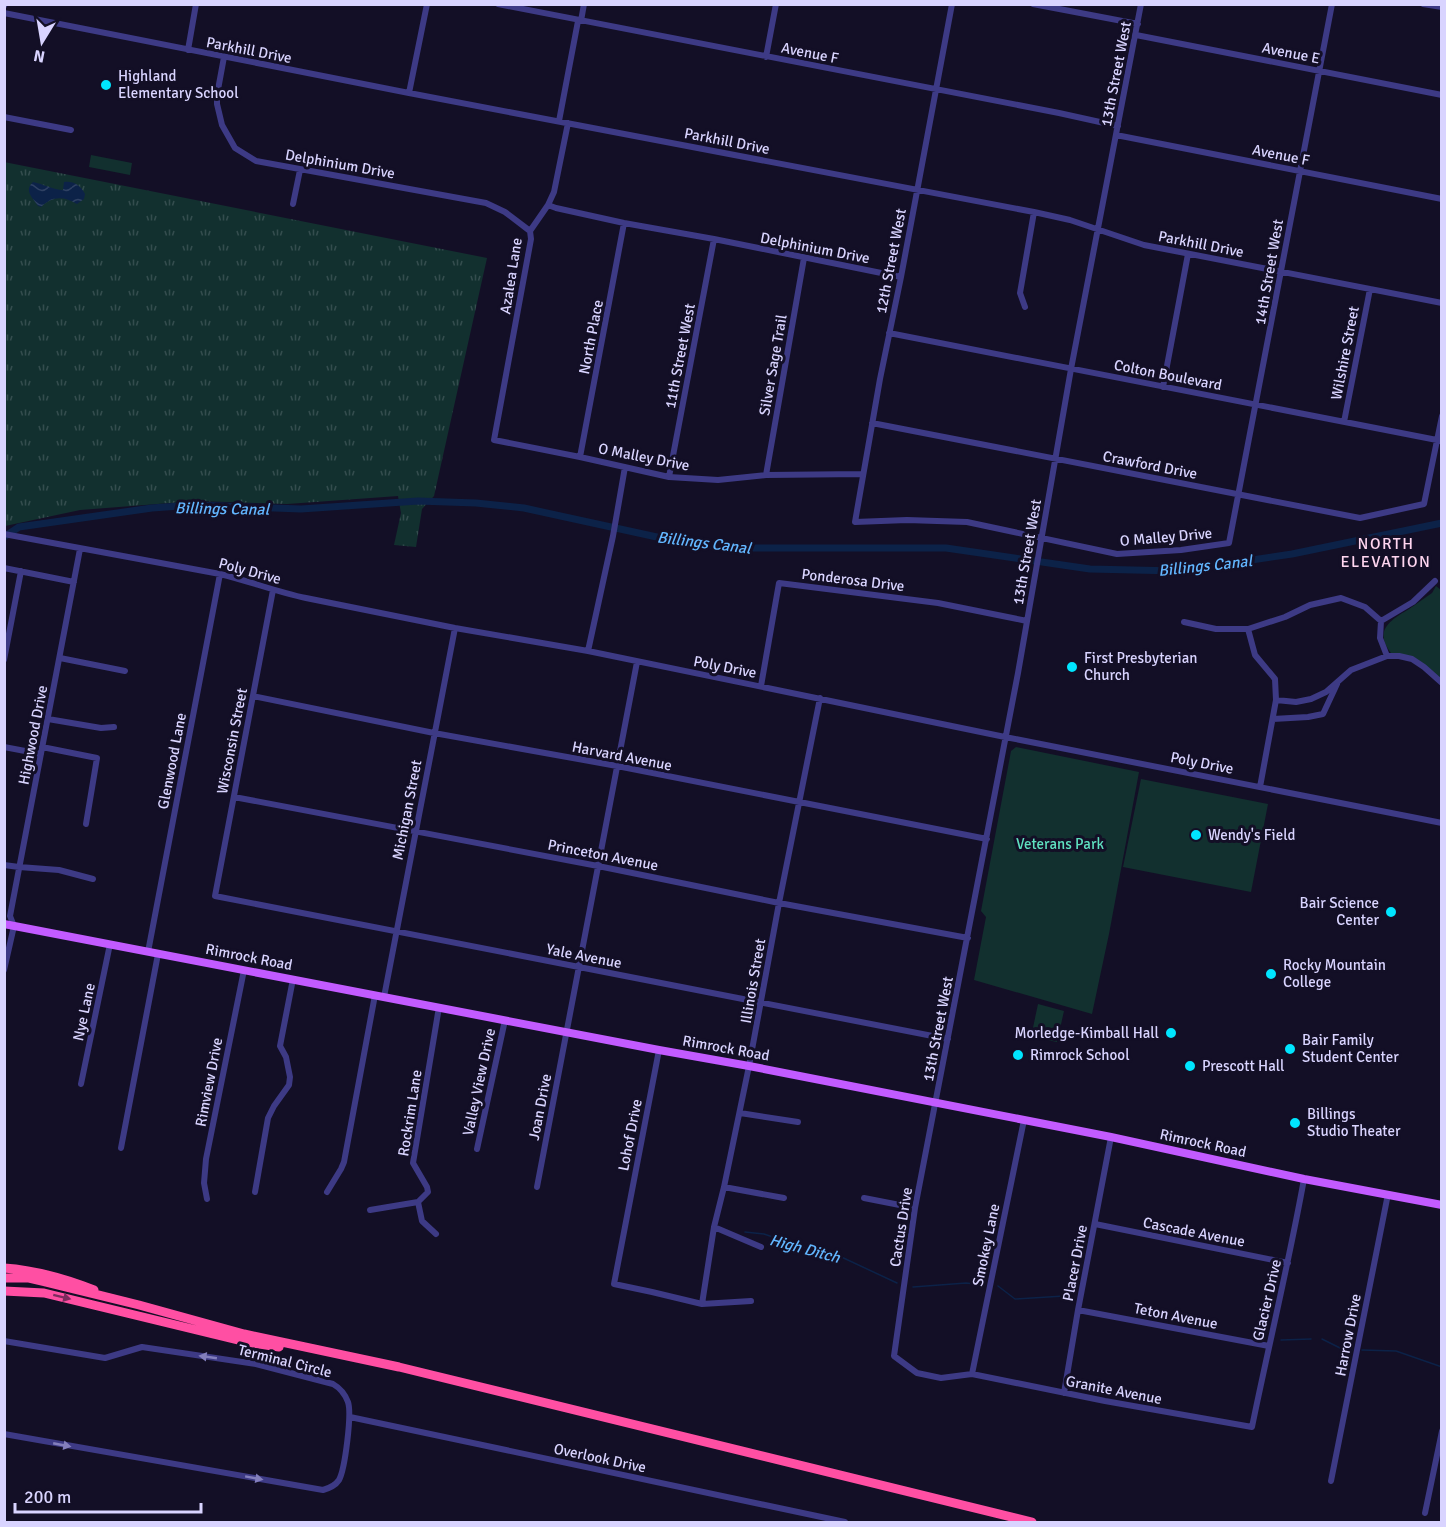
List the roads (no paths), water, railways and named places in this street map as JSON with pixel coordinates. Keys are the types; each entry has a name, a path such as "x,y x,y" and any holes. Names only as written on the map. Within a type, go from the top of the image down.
{"highway":[{"path":"4,1268 75,1282 139,1305"},
{"path":"4,1278 29,1278 244,1334 382,1363 1032,1522"},
{"path":"4,1291 44,1293 246,1342 382,1363"}],"main road":[{"name":"Rimrock Road","path":"4,924 749,1066 1442,1205"}],"street":[{"path":"188,50 196,4"},
{"path":"409,93 427,4"},
{"name":"Avenue F","path":"498,4 1118,126"},
{"path":"559,121 584,4"},
{"path":"766,57 776,4"},
{"name":"12th Street West","path":"855,522 952,4"},
{"path":"1033,4 1138,24"},
{"name":"13th Street West","path":"936,1103 987,840 1071,369 1142,4"},
{"name":"14th Street West","path":"1229,543 1332,4"},
{"path":"1423,4 1442,7"},
{"name":"Parkhill Drive","path":"4,13 1034,212 1070,220 1144,245 1442,303"},
{"name":"Avenue E","path":"1136,35 1442,95"},
{"name":"Delphinium Drive","path":"224,57 216,95 222,125 236,148 256,161 486,203 506,212 530,231"},
{"path":"4,117 71,130"},
{"name":"Azalea Lane","path":"494,440 531,239 530,231 554,192 568,123"},
{"name":"Avenue F","path":"1116,135 1442,199"},
{"path":"293,204 300,170"},
{"name":"Delphinium Drive","path":"548,205 624,223 901,277"},
{"path":"1025,307 1020,293 1034,212"},
{"name":"North Place","path":"580,456 624,223"},
{"name":"11th Street West","path":"669,477 714,239"},
{"path":"1163,387 1188,254"},
{"name":"Silver Sage Trail","path":"766,475 804,258"},
{"name":"Wilshire Street","path":"1344,422 1370,289"},
{"name":"Colton Boulevard","path":"890,333 1439,441"},
{"path":"1439,441 1442,416"},
{"name":"Crawford Drive","path":"872,423 1360,518 1424,504 1439,441"},
{"name":"O Malley Drive","path":"494,440 580,456 669,477 718,480 766,475 863,474"},
{"path":"588,651 613,536 625,467"},
{"name":"O Malley Drive","path":"855,522 907,520 966,522 1117,554 1181,550 1229,543"},
{"name":"Poly Drive","path":"4,534 220,574 306,598 455,628 588,651 1005,737 1442,823"},
{"name":"Highwood Drive","path":"4,970 14,926 10,916 80,549"},
{"path":"4,568 74,582"},
{"path":"4,660 21,571"},
{"name":"Glenwood Lane","path":"148,952 220,574"},
{"path":"1381,621 1413,602 1434,581"},
{"name":"Ponderosa Drive","path":"761,686 779,583 938,603 1027,621"},
{"name":"Wisconsin Street","path":"215,896 273,590"},
{"path":"1184,622 1216,629 1248,629 1285,617 1310,605 1341,598 1365,607 1381,621"},
{"path":"1381,621 1380,638 1387,656"},
{"name":"Michigan Street","path":"327,1192 344,1162 395,932 455,628"},
{"path":"1248,629 1255,656 1275,679 1276,700 1260,787"},
{"path":"1276,700 1296,702 1311,699 1326,692 1351,670 1387,656 1413,659 1442,683"},
{"path":"60,658 124,671"},
{"name":"Joan Drive","path":"537,1186 638,662"},
{"path":"1273,719 1323,714 1340,678"},
{"name":"Harvard Avenue","path":"253,696 987,840"},
{"name":"Illinois Street","path":"702,1304 714,1227 762,1004 778,903 820,698"},
{"path":"48,719 101,728 114,727"},
{"path":"4,747 97,758 86,824"},
{"name":"Princeton Avenue","path":"234,797 968,938"},
{"path":"4,865 59,870 93,879"},
{"name":"Yale Avenue","path":"215,896 948,1040"},
{"name":"Nye Lane","path":"81,1084 110,944"},
{"path":"121,1148 158,954"},
{"name":"Rimview Drive","path":"207,1198 204,1183 206,1159 244,970"},
{"path":"255,1192 268,1118 288,1085 290,1077 286,1057 280,1046 293,980"},
{"name":"Rockrim Lane","path":"418,1202 428,1192 428,1187 413,1163 439,1007"},
{"name":"Valley View Drive","path":"477,1149 505,1020"},
{"name":"Lohof Drive","path":"659,1050 614,1284 702,1304"},
{"name":"Cactus Drive","path":"894,1356 915,1208 936,1103"},
{"path":"740,1113 798,1122"},
{"name":"Smokey Lane","path":"972,1374 1024,1120"},
{"name":"Placer Drive","path":"1064,1393 1111,1137"},
{"name":"Glacier Drive","path":"1252,1427 1304,1179"},
{"path":"724,1187 784,1198"},
{"name":"Harrow Drive","path":"1331,1481 1388,1194"},
{"path":"864,1198 915,1208"},
{"path":"370,1210 418,1202 422,1221 436,1234"},
{"name":"Cascade Avenue","path":"1095,1224 1288,1263"},
{"path":"714,1227 761,1247"},
{"path":"702,1304 751,1301"},
{"name":"Teton Avenue","path":"1078,1310 1269,1346"},
{"name":"Terminal Circle","path":"4,1341 105,1358 142,1347 256,1364 339,1387 349,1403 350,1417 340,1477 333,1486 323,1490 4,1434"},
{"name":"Granite Avenue","path":"894,1356 917,1373 941,1378 972,1374 1252,1427"},
{"name":"Overlook Drive","path":"350,1417 844,1522"},
{"path":"1425,1513 1442,1431"}],"water":[{"path":"33,182 63,190 64,182 74,183 85,194 84,199 77,204 58,198 41,207 38,206 29,192"}],"waterway":[{"name":"Billings Canal","path":"4,537 19,527 152,508 194,505 301,509 418,501 476,503 524,508 666,539 728,548 946,548 1090,569 1177,571 1292,554 1442,523"},
{"name":"High Ditch","path":"745,1232 764,1234 802,1247 835,1254 897,1283"},
{"name":"High Ditch","path":"913,1287 966,1283 985,1285"},
{"name":"High Ditch","path":"998,1286 1015,1299 1064,1296 1074,1302"},
{"name":"High Ditch","path":"1281,1340 1311,1339"},
{"name":"High Ditch","path":"1322,1339 1344,1350 1352,1350"},
{"name":"High Ditch","path":"1362,1350 1396,1351 1442,1367"}],"place":[{"name":"Highland Elementary School","path":"106,85"},
{"name":"First Presbyterian Church","path":"1072,667"},
{"name":"Wendy's Field","path":"1196,835"},
{"name":"Bair Science Center","path":"1391,912"},
{"name":"Rocky Mountain College","path":"1271,974"},
{"name":"Morledge-Kimball Hall","path":"1171,1033"},
{"name":"Bair Family Student Center","path":"1290,1049"},
{"name":"Rimrock School","path":"1018,1055"},
{"name":"Prescott Hall","path":"1190,1066"},
{"name":"Billings Studio Theater","path":"1295,1123"}],"district":[{"name":"NORTH ELEVATION","path":"1386,552"}],"park label":[{"name":"Veterans Park","path":"1060,844"}]}
